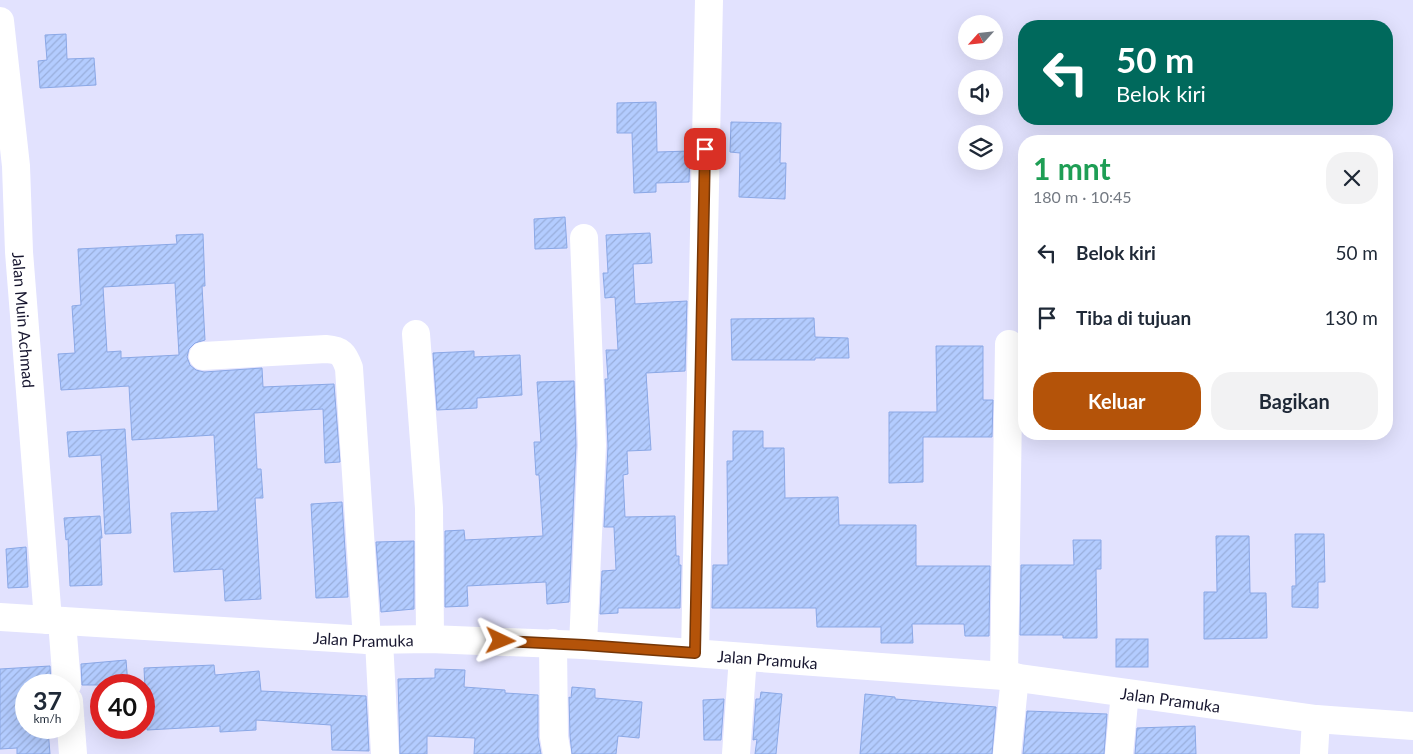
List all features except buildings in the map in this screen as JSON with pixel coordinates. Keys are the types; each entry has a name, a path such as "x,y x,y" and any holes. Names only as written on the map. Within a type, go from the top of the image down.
{"street":[{"path":"695,653 709,0"},
{"name":"Jalan Muin Achmad","path":"0,21 16,166 19,252 55,621 65,674"},
{"path":"584,238 592,445 584,645"},
{"path":"416,334 429,508 430,639"},
{"path":"1007,754 1009,677 1009,344"},
{"path":"202,356 326,349 338,350 344,355 349,368 385,754"},
{"name":"Jalan Pramuka","path":"0,617 373,640 430,639 553,643 1009,677 1316,719 1413,726"},
{"path":"553,643 554,737 557,754"},
{"path":"736,754 743,657"},
{"path":"1119,754 1125,692"},
{"path":"1314,754 1316,719"},
{"path":"73,739 74,754"}],"route":[{"path":"501,641 695,653 705,149"}]}
